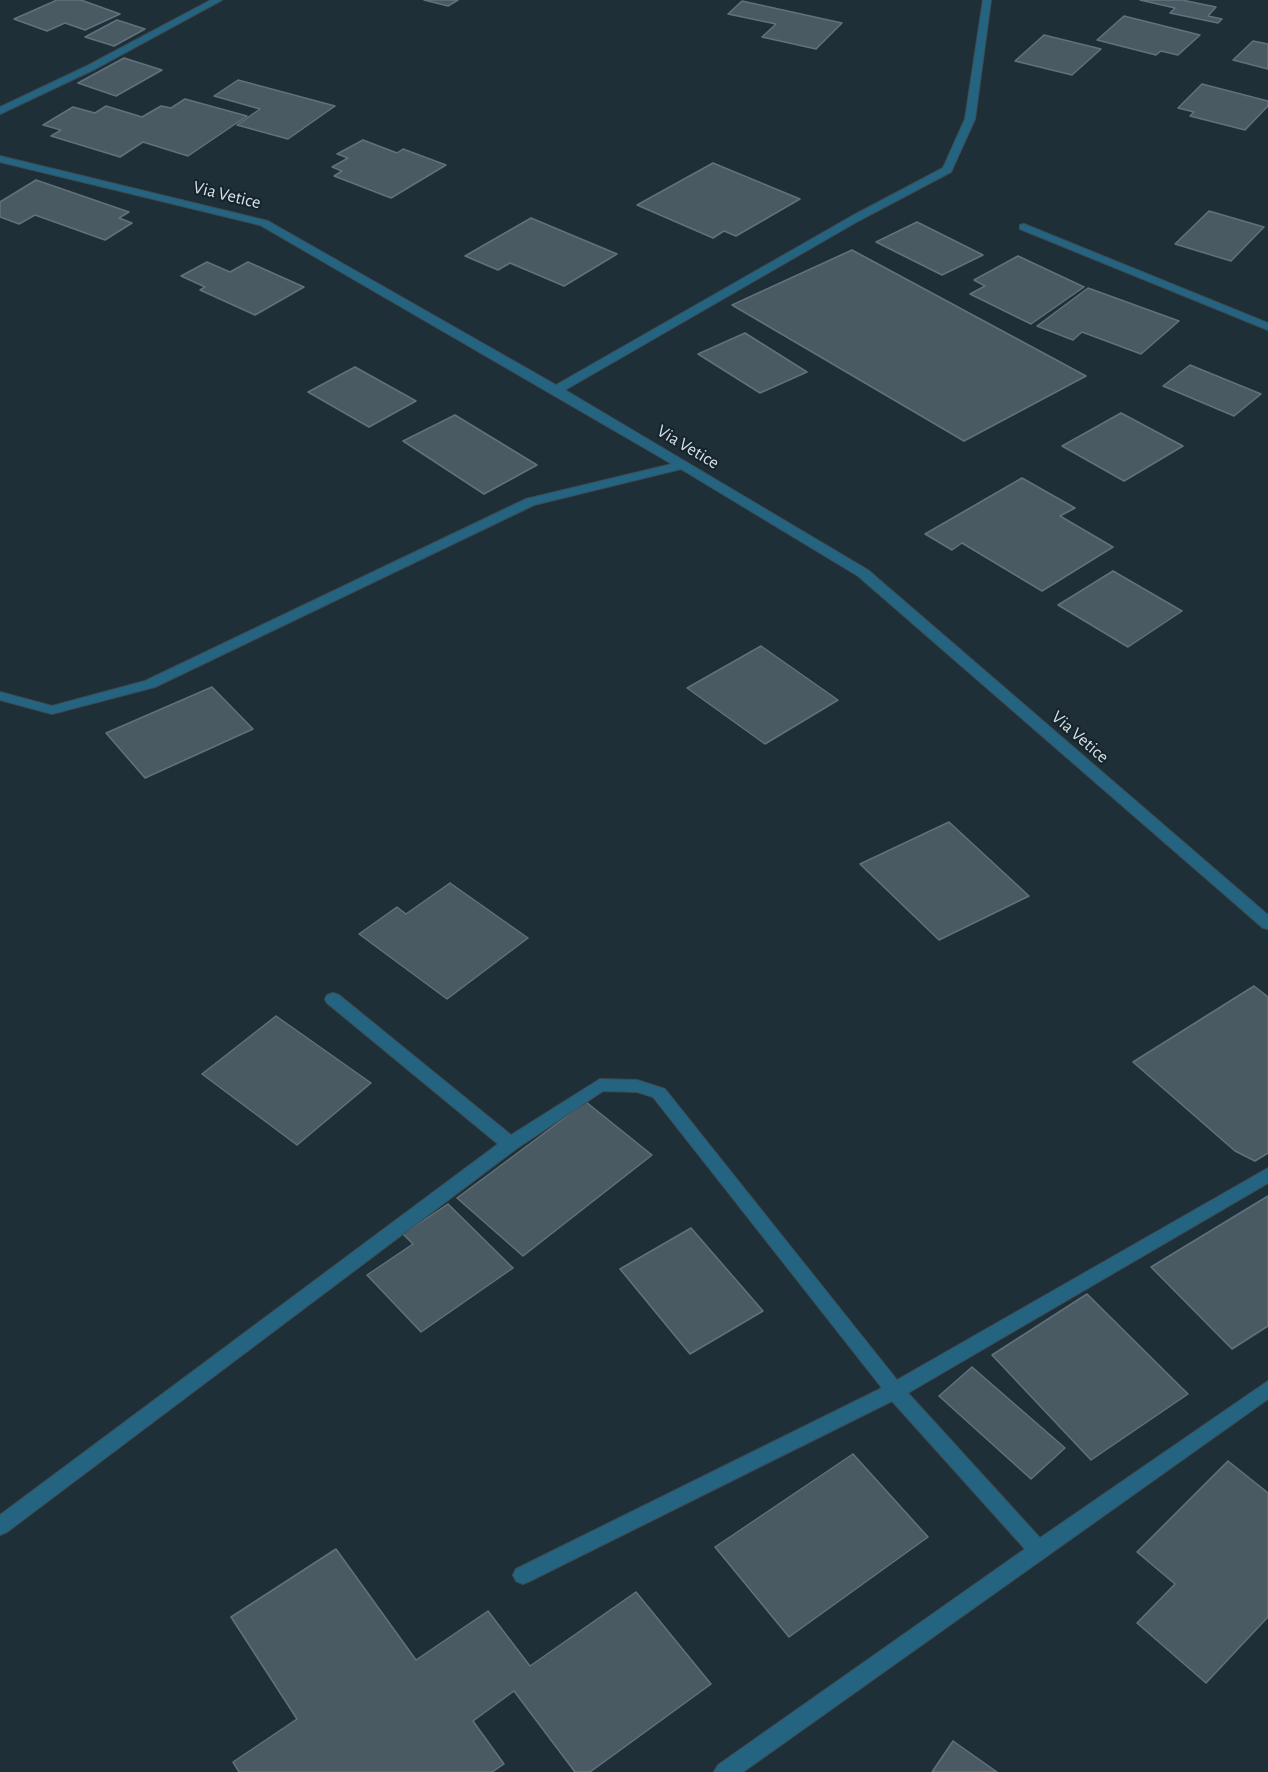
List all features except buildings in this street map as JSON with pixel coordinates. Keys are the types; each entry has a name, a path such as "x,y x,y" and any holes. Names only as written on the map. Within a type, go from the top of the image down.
{"street":[{"path":"0,111 90,68 218,0"},
{"path":"556,390 856,218 946,170 970,119 987,0"},
{"name":"Via Vetice","path":"0,159 264,223 556,390 863,573 1268,924"},
{"path":"1024,227 1268,327"},
{"path":"0,696 52,710 150,684 530,502 682,465"},
{"path":"333,999 510,1144"},
{"path":"0,1526 510,1144 600,1085 637,1086 659,1093 895,1391 1039,1551"},
{"path":"523,1575 895,1391 1268,1175"},
{"path":"725,1772 1268,1389"}]}
